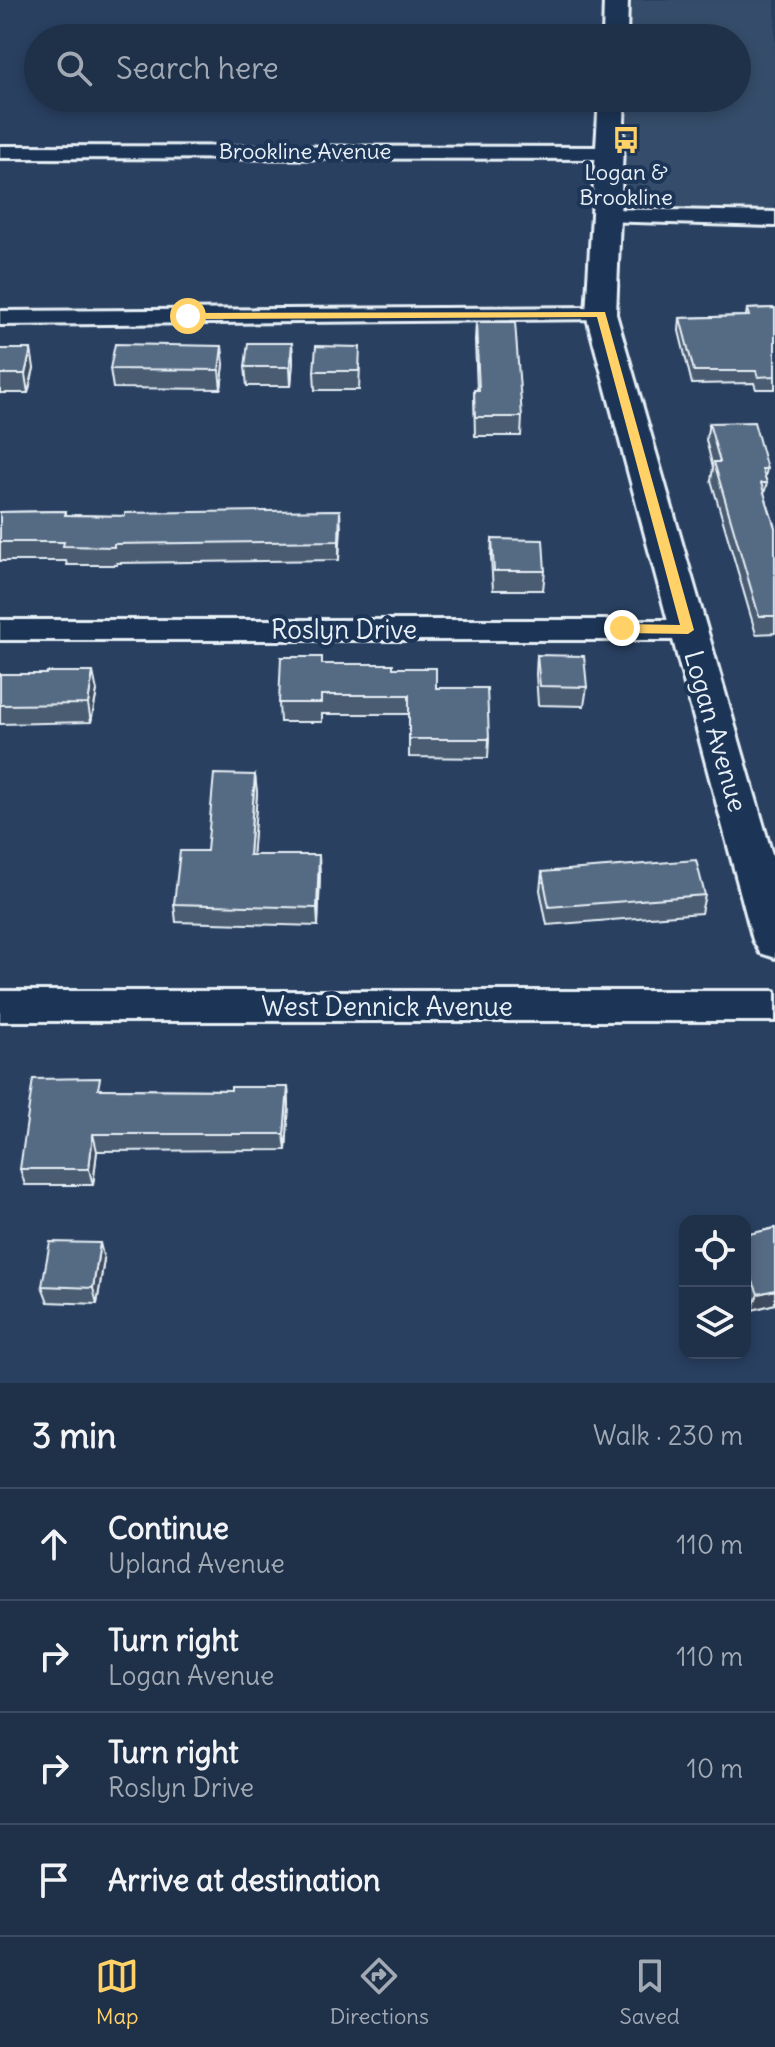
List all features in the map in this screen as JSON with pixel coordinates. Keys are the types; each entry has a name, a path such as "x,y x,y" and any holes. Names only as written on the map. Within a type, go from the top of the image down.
{"street":[{"path":"615,24 616,0"},
{"name":"Logan Avenue","path":"611,112 601,314 775,940"},
{"name":"Brookline Avenue","path":"0,152 610,153"},
{"path":"608,216 775,219"},
{"path":"0,318 601,314"},
{"name":"Roslyn Drive","path":"0,630 688,630"},
{"name":"West Dennick Avenue","path":"0,1006 775,1006"}],"shaded area":[{"path":"616,0 775,0 775,219 608,216 612,112 751,112 751,24 615,24"}],"building":[{"path":"775,308 775,376 758,377 756,371 694,371 680,318 749,316 747,309"},
{"path":"476,322 515,322 522,417 475,417 474,390 479,390"},
{"path":"248,343 292,343 290,367 245,367"},
{"path":"115,344 222,346 219,370 110,369"},
{"path":"316,346 360,347 359,371 314,371"},
{"path":"0,349 31,349 25,374 0,374"},
{"path":"754,422 767,469 762,469 767,483 761,483 775,528 775,616 759,616 714,462 720,462 709,423"},
{"path":"340,510 339,541 114,544 114,547 63,546 64,542 0,542 0,512 66,511 65,515 125,516 125,513"},
{"path":"492,539 543,540 545,571 494,571"},
{"path":"537,655 584,656 587,687 540,686"},
{"path":"281,657 322,657 322,664 393,664 393,668 436,668 436,688 487,688 489,739 409,739 409,695 321,695 321,703 279,703"},
{"path":"93,672 88,704 0,705 0,674"},
{"path":"214,774 255,775 249,855 319,855 317,908 174,904 180,851 207,851"},
{"path":"696,860 705,895 549,907 542,872"},
{"path":"100,1078 98,1089 288,1087 284,1134 93,1134 89,1169 20,1169 33,1079"},
{"path":"775,1228 775,1290 758,1294 751,1277 751,1234"},
{"path":"50,1242 100,1243 93,1288 42,1286"}],"place":[{"name":"Logan & Brookline","path":"626,140"}],"route":[{"path":"188,316 601,314 688,630 622,628"}]}
